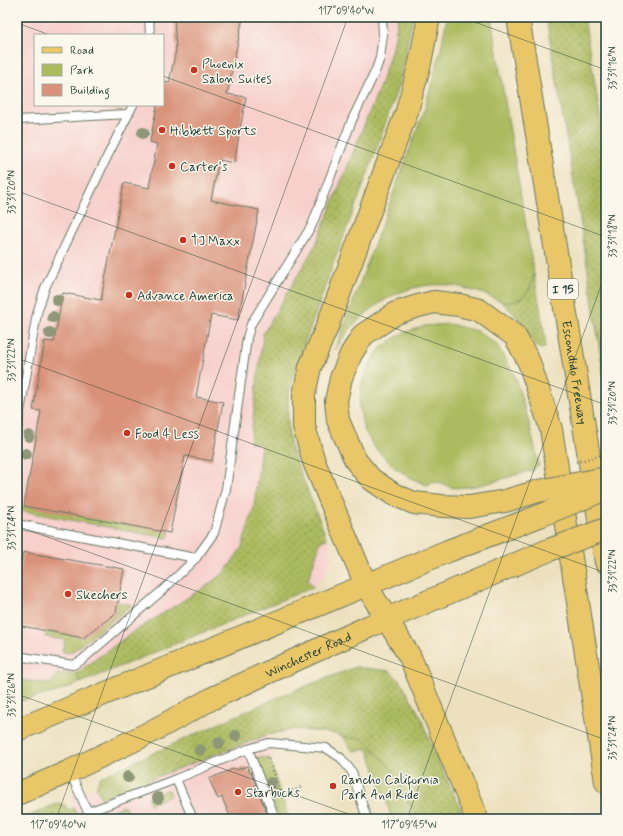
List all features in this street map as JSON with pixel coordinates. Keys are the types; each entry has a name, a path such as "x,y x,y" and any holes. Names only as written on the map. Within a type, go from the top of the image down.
{"main road":[{"path":"429,17 420,63 407,111 332,313 310,367 304,395 304,426 314,462 366,585 410,658 477,819"},
{"name":"Escondido Freeway","path":"518,17 606,562"},
{"path":"606,478 538,491 505,501 469,507 414,503 393,494 371,479 356,461 338,420 336,401 341,378 351,354 363,336 396,313 434,302 459,304 479,310 514,336 529,362 551,429 606,782"},
{"path":"17,730 448,551 606,489"},
{"name":"Winchester Road","path":"17,794 70,771 154,731 213,698 370,626 549,550 606,529"}],"lane":[{"path":"149,17 150,34"},
{"path":"17,656 73,665 82,660 164,589 196,558 214,533 226,489 247,338 251,324 312,225 352,120 375,72 380,58 383,34 382,17"},
{"path":"17,429 37,313 45,288 132,106"},
{"path":"17,120 128,114"},
{"path":"17,524 196,558"},
{"path":"70,771 89,816 248,748 269,743 326,748 341,758 352,772 367,819"},
{"path":"248,748 275,819"},
{"path":"176,779 193,819"}],"path":[{"path":"281,796 302,787"}],"shaded area":[{"path":"17,17 413,17 400,81 368,173 332,267 292,379 288,399 288,427 291,449 325,536 332,548 330,565 325,575 313,587 60,691 17,702"},
{"path":"267,735 274,758 256,757 278,819 22,819 58,803 65,805 68,810 74,808 70,798 96,787 101,798"}],"green space":[{"path":"398,17 413,17 400,81 368,173 332,267 292,379 288,399 288,427 291,449 327,539 321,541 308,580 313,587 80,683 77,673 133,632 205,587 225,572 242,547 254,507 261,445 250,442 263,334 316,244 380,86 394,42"},
{"path":"447,17 491,17 534,274 531,284 524,296 516,301 510,302 500,301 464,288 444,285 425,286 407,290 390,297 374,307 346,334 335,350 425,108 441,49"},
{"path":"546,17 584,17 606,152 606,391 580,219"},
{"path":"534,274 545,336 545,348 540,349 535,345 514,314 501,301 512,302 530,288"},
{"path":"449,324 477,331 497,345 514,374 528,419 539,465 534,468 534,470 476,486 454,488 442,483 432,483 427,485 411,478 394,467 375,448 364,430 359,406 362,383 369,364 382,347 401,334 424,326"},
{"path":"24,506 170,533 167,538 22,511"},
{"path":"118,602 132,605 73,651 66,653 62,651 65,640 45,637 46,631 83,637 116,613"},
{"path":"356,667 390,671 401,682 421,717 433,749 465,819 418,819 390,767 364,739 295,729 267,735 101,798 96,787 100,777 285,694"},
{"path":"77,673 80,683 60,691 17,702 17,679 50,684 53,682 56,674"},
{"path":"343,737 364,739 390,767 418,819 392,819 368,749 353,751"},
{"path":"256,757 269,758 289,819 278,819"},
{"path":"167,790 170,791 170,796 150,804 149,803 148,798"},
{"path":"58,803 65,805 68,810 74,808 78,819 66,819 64,816 56,819 22,819"},
{"path":"123,806 126,807 128,812 127,814 114,819 102,819 102,815"}],"building":[{"path":"174,17 243,17 227,94 246,97 234,163 219,160 211,200 259,210 238,320 211,315 196,397 223,402 212,461 185,456 170,533 24,506 41,411 33,410 45,341 54,342 63,293 101,300 124,183 149,188 157,144 150,142 157,106 164,106 164,82 169,83 176,50"},
{"name":"Skechers","path":"23,552 124,569 116,613 83,638 17,625 17,586"},
{"name":"Starbucks","path":"247,766 250,773 251,772 269,819 231,819 222,797 218,799 209,779 235,768 236,770"}],"place":[{"name":"Phoenix Salon Suites","path":"194,70"},
{"name":"Hibbett Sports","path":"162,130"},
{"name":"Carter's","path":"172,166"},
{"name":"TJ Maxx","path":"183,240"},
{"name":"Advance America","path":"129,295"},
{"name":"Food 4 Less","path":"127,433"},
{"name":"Skechers","path":"68,594"},
{"name":"Rancho California Park And Ride","path":"333,786"},
{"name":"Starbucks","path":"238,792"}]}
